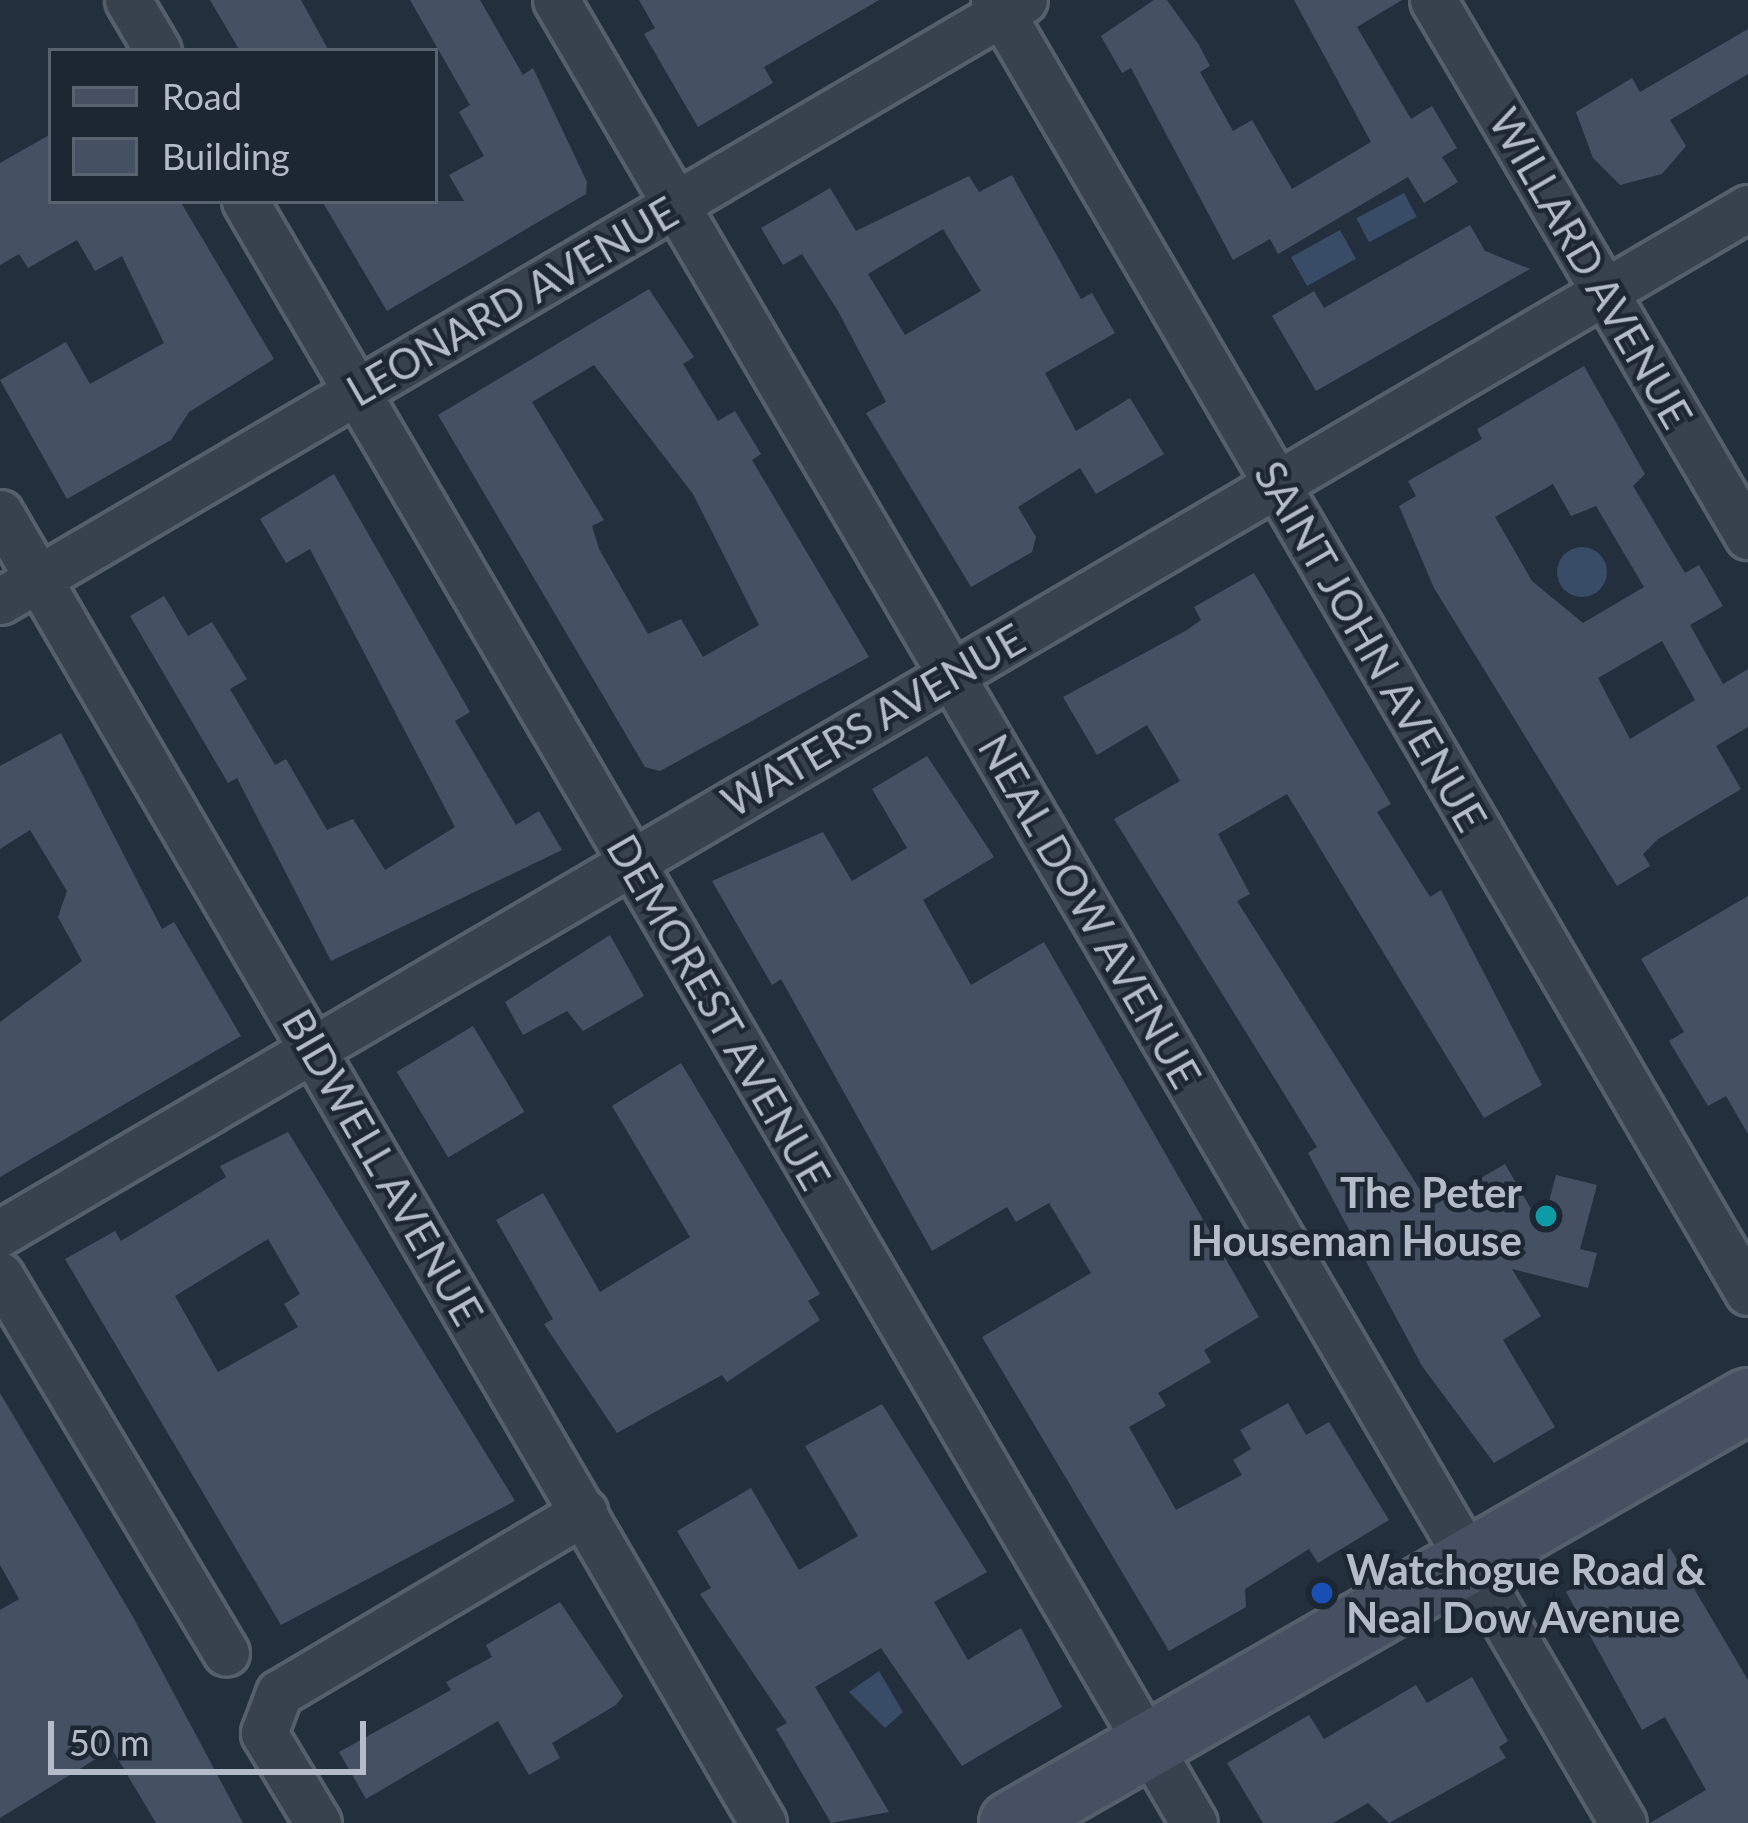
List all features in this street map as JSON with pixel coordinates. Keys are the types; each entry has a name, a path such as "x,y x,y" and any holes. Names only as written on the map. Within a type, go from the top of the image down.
{"street":[{"path":"128,0 156,48"},
{"name":"NEAL DOW AVENUE","path":"556,0 1623,1823"},
{"name":"WILLARD AVENUE","path":"1433,0 1748,536"},
{"name":"LEONARD AVENUE","path":"19,590 676,205 1006,4"},
{"name":"SAINT JOHN AVENUE","path":"1006,4 1277,484 1748,1292"},
{"name":"DEMOREST AVENUE","path":"247,204 1194,1823"},
{"name":"WATERS AVENUE","path":"0,1233 1748,208"},
{"name":"BIDWELL AVENUE","path":"0,513 19,590 314,1048 763,1823"},
{"path":"0,1275 226,1653"},
{"path":"1011,1823 1468,1556 1748,1400"},
{"path":"318,1823 263,1715 279,1693 584,1511"}],"water":[{"path":"1404,193 1417,217 1369,242 1356,218"},
{"path":"1340,230 1356,259 1307,286 1291,257"},
{"path":"1582,547 1600,554 1607,572 1600,590 1582,597 1564,590 1557,572 1564,554"},
{"path":"879,1671 903,1712 885,1728 849,1692"}],"building":[{"path":"210,0 301,0 327,48 238,48"},
{"path":"410,0 480,0 523,75 533,68 587,182 586,194 387,311 324,204 464,201 449,175 484,156 459,112 470,105"},
{"path":"639,0 879,0 764,67 773,83 698,127 644,34 655,28"},
{"path":"1154,0 1167,0 1199,45 1210,66 1200,72 1233,131 1252,120 1292,189 1371,142 1294,0 1402,0 1357,27 1411,119 1432,106 1457,148 1442,157 1458,182 1424,203 1408,177 1278,254 1270,239 1233,260 1131,68 1122,73 1101,36"},
{"path":"1748,29 1748,74 1670,120 1686,146 1662,174 1620,185 1593,158 1576,112 1632,78 1640,92"},
{"path":"48,136 48,204 182,204 274,359 189,412 171,440 67,499 0,380 66,342 90,384 164,343 122,256 95,271 77,240 28,268 19,254 0,265 0,163"},
{"path":"1012,175 1081,299 1092,293 1115,333 1045,373 1076,431 1130,398 1164,454 1096,494 1080,468 1018,507 1036,537 1032,552 971,587 866,413 886,402 838,311 802,254 783,265 761,228 830,188 856,231 969,176 979,192","holes":["943,229 981,291 905,335 868,274"]},
{"path":"1470,225 1485,251 1530,269 1316,391 1272,316 1314,291 1324,308"},
{"path":"649,289 694,357 683,364 718,421 735,411 761,454 752,460 869,657 660,771 645,767 438,415","holes":["594,365 693,494 759,625 703,657 681,619 648,634 599,549 592,526 604,520 532,402"]},
{"path":"1584,366 1645,474 1633,486 1685,573 1699,565 1723,606 1690,625 1723,684 1748,669 1748,727 1716,746 1741,789 1658,839 1643,854 1650,866 1617,886 1434,588 1399,506 1416,496 1408,481 1482,439 1477,429","holes":["1553,484 1571,516 1596,506 1644,587 1583,623 1532,581 1495,517","1662,641 1695,700 1630,739 1598,678"]},
{"path":"334,474 470,712 455,721 516,825 539,811 562,850 331,961 237,778 228,783 130,616 164,596 188,636 212,622 247,679 230,689 275,765 286,759 327,830 353,819 385,870 455,827 310,549 286,563 260,519"},
{"path":"1254,573 1391,804 1377,812 1430,897 1441,890 1542,1085 1484,1118 1287,794 1218,834 1250,894 1237,901 1431,1207 1505,1164 1542,1228 1556,1175 1597,1185 1580,1249 1597,1253 1588,1288 1512,1269 1541,1316 1503,1340 1555,1427 1494,1463 1422,1366 1308,1153 1317,1147 1114,819 1180,781 1147,725 1097,755 1063,697 1187,630 1201,620 1194,607"},
{"path":"61,733 162,929 174,922 241,1036 0,1177 0,1022 82,961 58,917 67,891 30,830 0,849 0,766"},
{"path":"927,756 994,857 923,900 971,985 1044,942 1259,1317 1204,1350 1211,1362 1158,1393 1166,1406 1129,1427 1176,1510 1242,1475 1233,1460 1251,1449 1240,1430 1288,1403 1306,1435 1329,1422 1389,1520 1318,1563 1309,1549 1245,1589 1246,1607 1169,1651 982,1337 1091,1273 1049,1203 1016,1222 1007,1207 932,1251 781,979 772,985 712,881 823,832 852,881 907,848 872,789"},
{"path":"1748,896 1748,1134 1726,1096 1708,1106 1669,1041 1684,1032 1641,959"},
{"path":"610,935 644,996 583,1031 567,1011 523,1035 505,1002"},
{"path":"473,1026 525,1112 448,1158 397,1072"},
{"path":"681,1063 820,1294 808,1301 820,1320 727,1382 722,1375 617,1433 544,1324 553,1319 496,1220 543,1193 600,1292 690,1237 612,1106"},
{"path":"288,1132 515,1501 281,1625 65,1259 115,1231 121,1241 226,1177 220,1166","holes":["268,1239 300,1294 284,1304 298,1327 218,1372 175,1296"]},
{"path":"0,1393 133,1617 243,1823 156,1823 112,1749 0,1818 0,1610 19,1599 0,1565"},
{"path":"882,1404 987,1572 934,1602 968,1660 1021,1628 1062,1707 962,1766 881,1648 815,1687 889,1812 831,1823 776,1729 787,1723 700,1594 711,1588 677,1531 751,1488 799,1570 858,1536 805,1446"},
{"path":"1670,1548 1748,1680 1748,1823 1650,1823 1706,1790 1665,1717 1642,1730 1566,1592 1600,1572 1608,1585"},
{"path":"560,1602 623,1696 616,1705 552,1743 560,1758 529,1775 498,1721 366,1799 339,1752 451,1690 446,1682 492,1657 486,1645"},
{"path":"1472,1677 1508,1741 1499,1747 1506,1758 1389,1823 1368,1803 1333,1823 1263,1823 1227,1763 1309,1715 1324,1739 1416,1685 1427,1703"}],"place":[{"name":"The Peter Houseman House","path":"1546,1216"},
{"name":"Watchogue Road & Neal Dow Avenue","path":"1322,1593"}]}
